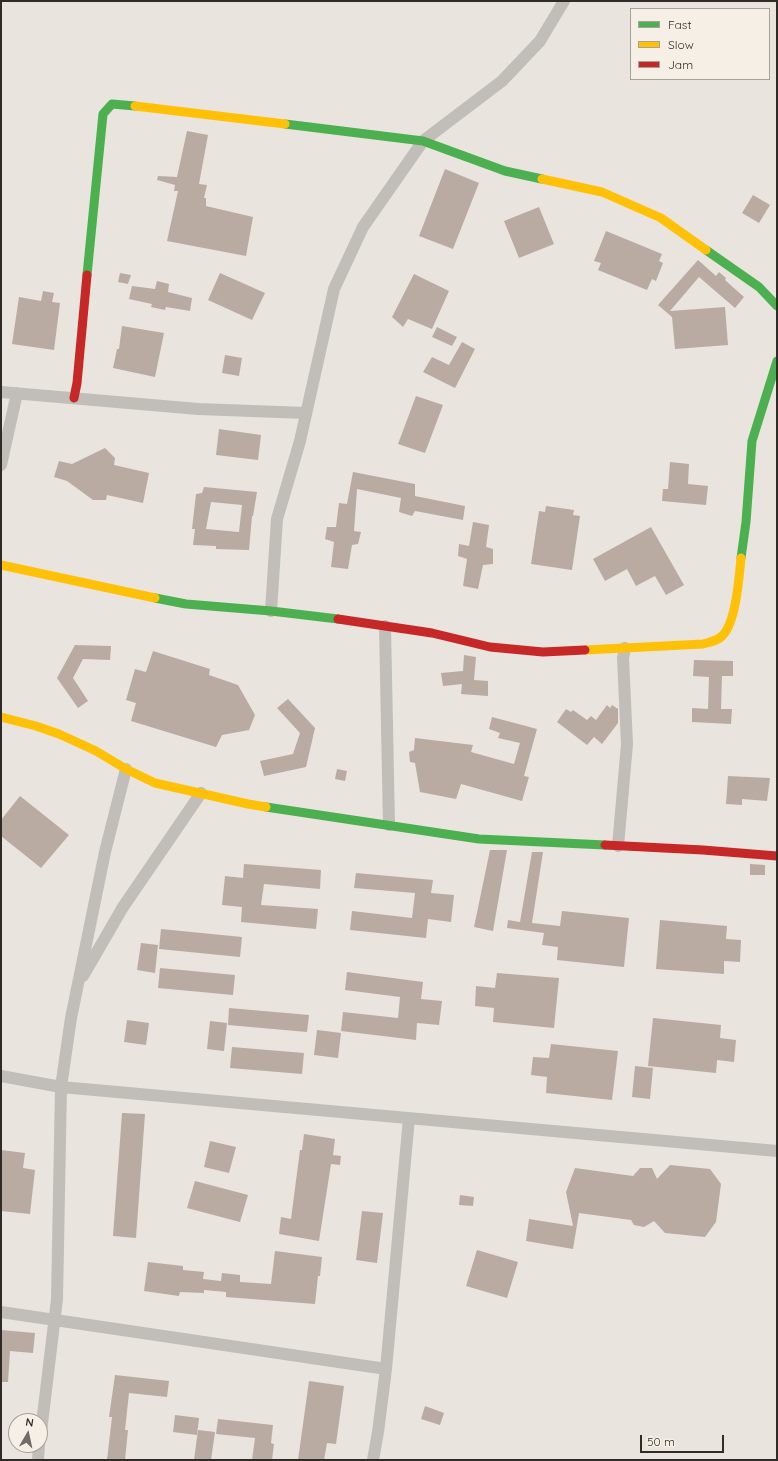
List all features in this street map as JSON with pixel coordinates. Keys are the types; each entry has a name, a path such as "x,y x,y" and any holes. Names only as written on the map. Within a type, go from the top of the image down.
{"street":[{"path":"272,611 277,519 300,441 334,289 363,227 423,141 502,81 540,41 564,1"},
{"path":"74,398 77,383 103,114 112,104 185,111 423,141 505,171 602,192 661,218 759,287 777,306"},
{"path":"1,565 186,604 272,611 353,621 432,633 490,647 535,651 703,644 714,641 722,636 729,626 736,593 746,522 752,441 777,361"},
{"path":"1,392 198,409 306,413"},
{"path":"1,465 17,393"},
{"path":"385,626 390,825"},
{"path":"618,846 627,744 623,658 625,648"},
{"path":"1,717 36,726 59,734 96,751 126,769 155,783 248,804 479,839 703,850 777,856"},
{"path":"43,1413 57,1299 61,1087 71,1018 105,852 126,769"},
{"path":"78,986 124,908 201,793"},
{"path":"1,1076 61,1087 777,1150"},
{"path":"373,1460 386,1369 409,1118"},
{"path":"1,1312 386,1369"}],"building":[{"path":"187,131 208,135 199,184 207,185 204,198 206,198 206,206 253,217 246,256 167,241 178,191 174,191 175,185 157,180 158,176 177,177"},
{"path":"445,169 479,183 453,249 419,236"},
{"path":"753,195 770,205 759,223 742,213"},
{"path":"539,207 554,244 519,258 504,221"},
{"path":"606,231 662,254 659,261 663,263 656,281 652,279 647,290 598,270 601,263 594,261"},
{"path":"698,260 716,276 719,272 726,278 725,280 744,297 735,308 699,277 670,311 725,307 728,345 675,349 672,317 658,305"},
{"path":"120,273 131,275 128,284 118,282"},
{"path":"220,273 265,293 252,320 208,300"},
{"path":"414,274 449,291 432,329 408,319 403,327 392,317"},
{"path":"157,281 169,284 168,292 192,298 190,311 166,307 165,310 151,307 152,304 129,299 132,286 155,289"},
{"path":"43,291 54,293 52,302 60,303 54,350 12,344 19,297 41,301"},
{"path":"122,326 164,333 155,377 113,368 117,349 119,349"},
{"path":"437,327 457,337 452,346 432,337"},
{"path":"462,342 475,349 455,388 423,372 432,357 449,365"},
{"path":"225,355 242,358 239,376 222,373"},
{"path":"416,396 443,405 425,453 398,444"},
{"path":"219,429 261,435 258,460 216,455"},
{"path":"105,448 115,458 114,465 149,473 143,503 107,495 106,500 93,500 67,481 54,477 59,461 72,464"},
{"path":"670,462 689,464 688,484 708,486 706,505 662,501 663,489 668,489"},
{"path":"353,472 415,484 415,496 465,506 463,520 415,511 412,516 399,512 401,498 357,489 354,531 361,532 358,544 352,545 348,569 331,567 334,542 325,539 327,527 336,527 339,503 347,504"},
{"path":"204,487 257,492 252,516 249,550 216,549 216,546 193,545 195,529 192,529 196,494 202,493","holes":["211,502 242,505 239,532 206,529"]},
{"path":"546,506 574,510 573,515 580,516 572,570 531,564 539,511 545,512"},
{"path":"473,522 489,525 486,547 493,549 493,564 483,565 478,589 463,586 467,559 458,556 459,544 469,546"},
{"path":"651,527 684,585 666,595 655,576 636,586 627,569 605,581 593,559"},
{"path":"75,645 111,646 110,660 83,659 73,678 88,701 78,708 57,678"},
{"path":"153,651 210,669 209,675 238,685 255,715 249,730 222,735 216,747 131,721 136,703 126,700 135,669 146,672"},
{"path":"464,655 476,657 474,680 488,681 488,696 461,694 462,684 443,686 441,673 463,671"},
{"path":"694,660 733,661 733,676 722,676 721,709 732,709 731,724 692,722 692,708 708,709 709,677 693,676"},
{"path":"288,699 315,728 306,767 264,776 260,761 293,754 300,733 277,708"},
{"path":"607,705 610,708 612,705 618,709 618,723 602,744 594,737 587,745 557,722 566,709 571,712 573,710 587,720 591,716 596,720"},
{"path":"492,717 537,729 524,776 529,777 522,801 461,784 456,799 420,792 415,763 410,762 409,752 414,750 415,738 473,745 471,752 514,764 520,743 498,738 500,733 489,729"},
{"path":"337,769 347,771 345,781 335,779"},
{"path":"728,776 770,778 767,801 742,799 742,805 726,804"},
{"path":"20,796 69,835 41,868 1,836 1,820"},
{"path":"490,850 507,850 493,931 474,927"},
{"path":"532,852 543,852 532,923 560,926 562,911 629,918 624,967 557,960 558,947 542,945 544,933 507,928 508,920 520,922"},
{"path":"244,864 321,870 320,889 264,884 261,905 318,909 316,929 241,922 242,907 222,905 225,876 243,878"},
{"path":"750,864 765,865 765,875 750,875"},
{"path":"356,873 433,880 431,893 454,895 451,922 428,919 426,938 350,930 352,911 412,918 415,893 354,888"},
{"path":"660,920 727,926 726,939 741,940 740,962 724,961 724,974 656,969"},
{"path":"161,929 242,937 240,957 159,949"},
{"path":"141,943 158,945 155,973 137,970"},
{"path":"160,968 235,975 233,995 158,988"},
{"path":"347,972 423,982 421,999 442,1001 439,1025 417,1023 416,1040 341,1031 343,1012 398,1018 400,997 345,990"},
{"path":"497,973 559,978 554,1028 493,1022 494,1008 475,1006 476,986 495,988"},
{"path":"229,1008 309,1015 307,1032 228,1025"},
{"path":"653,1018 721,1025 720,1038 736,1040 734,1062 717,1060 716,1073 648,1066"},
{"path":"127,1020 149,1023 146,1045 124,1042"},
{"path":"210,1021 227,1023 224,1051 207,1049"},
{"path":"317,1030 341,1033 338,1058 314,1055"},
{"path":"551,1044 618,1051 612,1100 546,1093 547,1077 531,1075 533,1057 549,1058"},
{"path":"232,1047 304,1053 302,1074 230,1068"},
{"path":"635,1066 653,1068 650,1099 632,1097"},
{"path":"122,1113 145,1114 136,1238 113,1236"},
{"path":"304,1134 335,1139 333,1155 341,1156 340,1165 331,1164 319,1241 279,1234 281,1217 291,1219 300,1150 302,1150"},
{"path":"210,1141 236,1147 229,1173 204,1167"},
{"path":"1,1150 25,1153 23,1168 35,1170 30,1214 1,1211"},
{"path":"670,1165 710,1169 721,1184 716,1222 705,1237 665,1233 654,1221 644,1227 634,1225 631,1220 579,1213 573,1249 526,1241 529,1219 573,1226 566,1192 575,1168 633,1176 640,1168 652,1168 657,1179"},
{"path":"195,1181 248,1195 240,1222 187,1208"},
{"path":"460,1195 474,1197 473,1206 459,1205"},
{"path":"362,1211 383,1213 377,1263 356,1260"},
{"path":"477,1250 518,1262 507,1298 466,1286"},
{"path":"275,1251 322,1257 315,1304 226,1297 226,1292 204,1290 204,1293 180,1292 179,1296 144,1291 148,1262 183,1266 183,1270 204,1272 203,1279 221,1281 222,1273 240,1275 240,1282 271,1284"},
{"path":"1,1330 35,1333 33,1353 10,1351 8,1382 1,1382"},
{"path":"115,1375 169,1381 167,1397 129,1393 125,1430 128,1430 125,1460 107,1460 112,1417 109,1417"},
{"path":"309,1381 344,1386 336,1444 327,1443 324,1460 298,1460"},
{"path":"425,1406 444,1413 440,1425 421,1419"},
{"path":"175,1415 199,1418 197,1435 173,1432"},
{"path":"218,1419 273,1425 271,1443 274,1444 272,1460 252,1460 255,1438 216,1434"},
{"path":"198,1430 215,1432 211,1460 194,1460"}],"traffic: fast":[{"path":"87,275 103,114 112,104 135,106"},
{"path":"285,124 423,141 505,171 542,179"},
{"path":"706,250 759,287 777,306"},
{"path":"741,558 746,522 752,441 777,361"},
{"path":"155,598 186,604 271,611 338,619"},
{"path":"266,807 479,839 605,845"}],"traffic: slow":[{"path":"135,106 285,124"},
{"path":"542,179 602,192 661,218 706,250"},
{"path":"585,650 703,644 719,639 727,628 734,610 741,558"},
{"path":"1,565 155,598"},
{"path":"1,717 36,726 59,734 96,751 126,769 155,783 266,807"}],"traffic: jam":[{"path":"74,398 77,383 87,275"},
{"path":"338,619 432,633 490,647 543,652 585,650"},
{"path":"605,845 703,850 777,856"}]}
